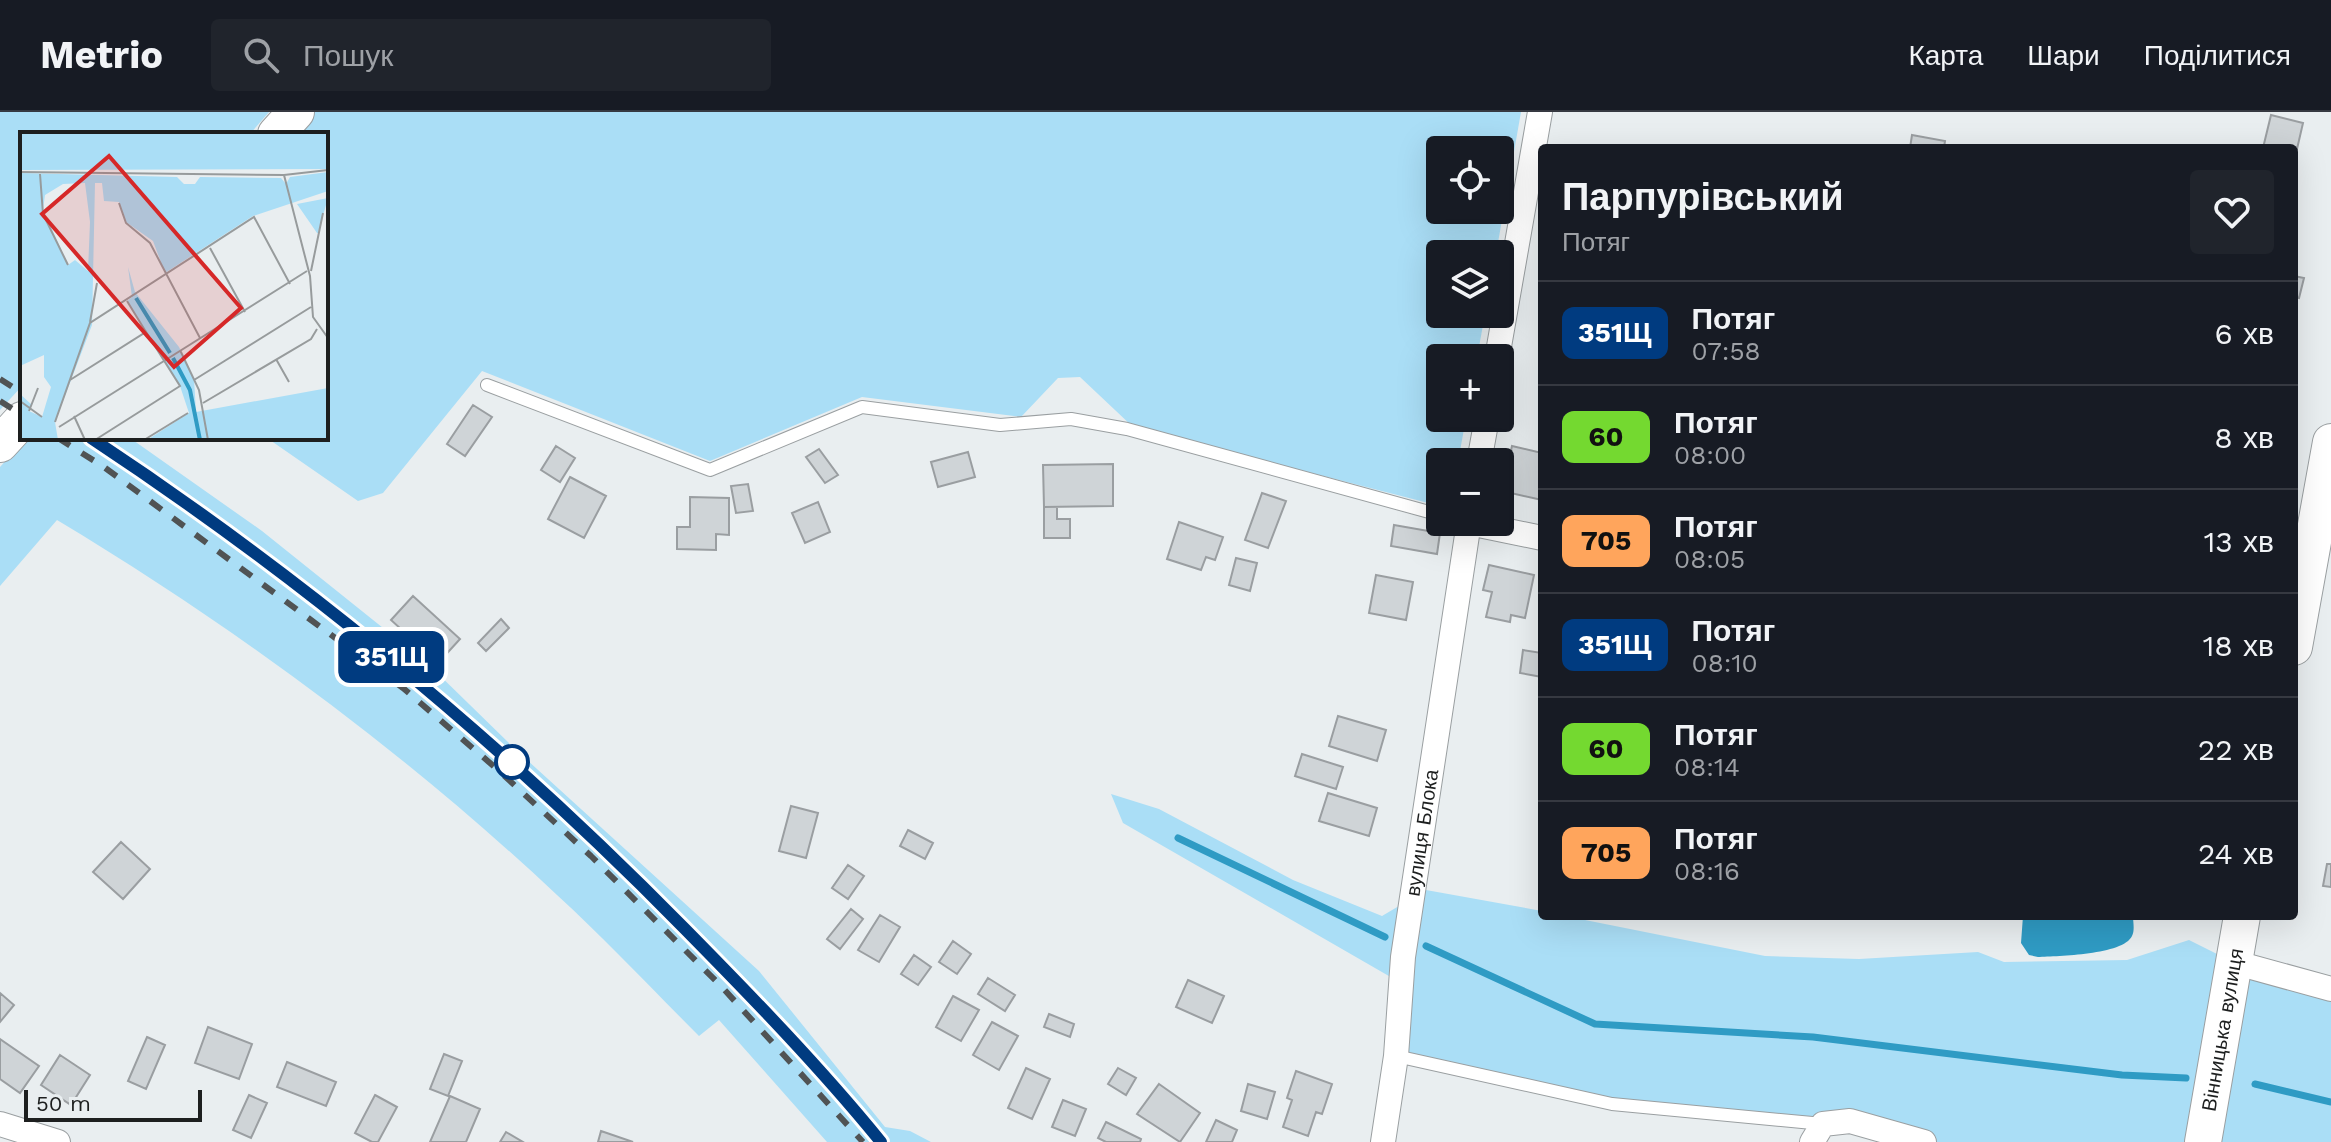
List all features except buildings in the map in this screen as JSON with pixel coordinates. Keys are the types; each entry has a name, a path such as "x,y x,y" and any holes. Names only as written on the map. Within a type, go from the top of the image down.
{"street":[{"path":"278,132 296,112"},
{"path":"1499,344 1540,112"},
{"path":"0,444 20,422"},
{"path":"2298,625 2331,442"},
{"path":"1514,532 1538,537"},
{"name":"вулиця Блока","path":"1383,1142 1396,1056 1403,957 1466,536"},
{"name":"Вінницька вулиця","path":"2203,1142 2241,920"},
{"path":"2233,962 2331,989"},
{"path":"1818,1133 1850,1121 1924,1142"},
{"path":"0,1124 58,1142"}],"lane":[{"path":"487,385 710,470 862,407 1000,425 1071,419 1127,429 1426,511"},
{"path":"1396,1056 1612,1104 1818,1133"}],"shaded area":[{"path":"0,112 269,112 252,132 20,132 20,388 0,410"},
{"path":"315,112 1521,112 1514,152 1514,136 1426,136 1426,224 1501,224 1498,240 1426,240 1426,328 1482,328 1480,344 1426,344 1426,432 1463,432 1461,448 1426,448 1426,502 1133,427 1080,377 1058,378 1021,417 862,397 710,461 482,371 383,493 358,501 270,440 328,440 328,132 298,132"},
{"path":"24,440 133,440 262,531 428,664 515,749 759,971 885,1127 910,1131 931,1142 827,1142 719,1020 699,1036 557,895 379,742 254,648 57,520 0,586 0,467"},
{"path":"1111,794 1159,809 1293,880 1382,916 1426,890 1538,910 1538,920 1585,920 1765,956 1859,959 1978,952 2004,962 2127,960 2189,940 2233,962 2331,989 2331,1142 1924,1142 1612,1104 1396,1056 1401,983 1123,823"},
{"path":"2023,920 2133,920 2132,936 2126,942 2104,951 2038,957 2029,955 2021,943"}],"waterway":[{"path":"1178,838 1385,937"},
{"path":"1426,946 1595,1024 1813,1037 2122,1075 2186,1078"},
{"path":"2255,1084 2331,1102"}],"railway":[{"path":"0,379 20,392"},
{"path":"0,401 20,414"},
{"path":"61,440 104,467 403,688 497,769 591,856 721,986 863,1142"},
{"path":"94,440 251,550 477,732 620,864 689,933 812,1061 881,1142"}],"train":[{"name":"351Щ","path":"94,440 311,595 420,680 512,762 606,848 744,989 881,1142"}]}
